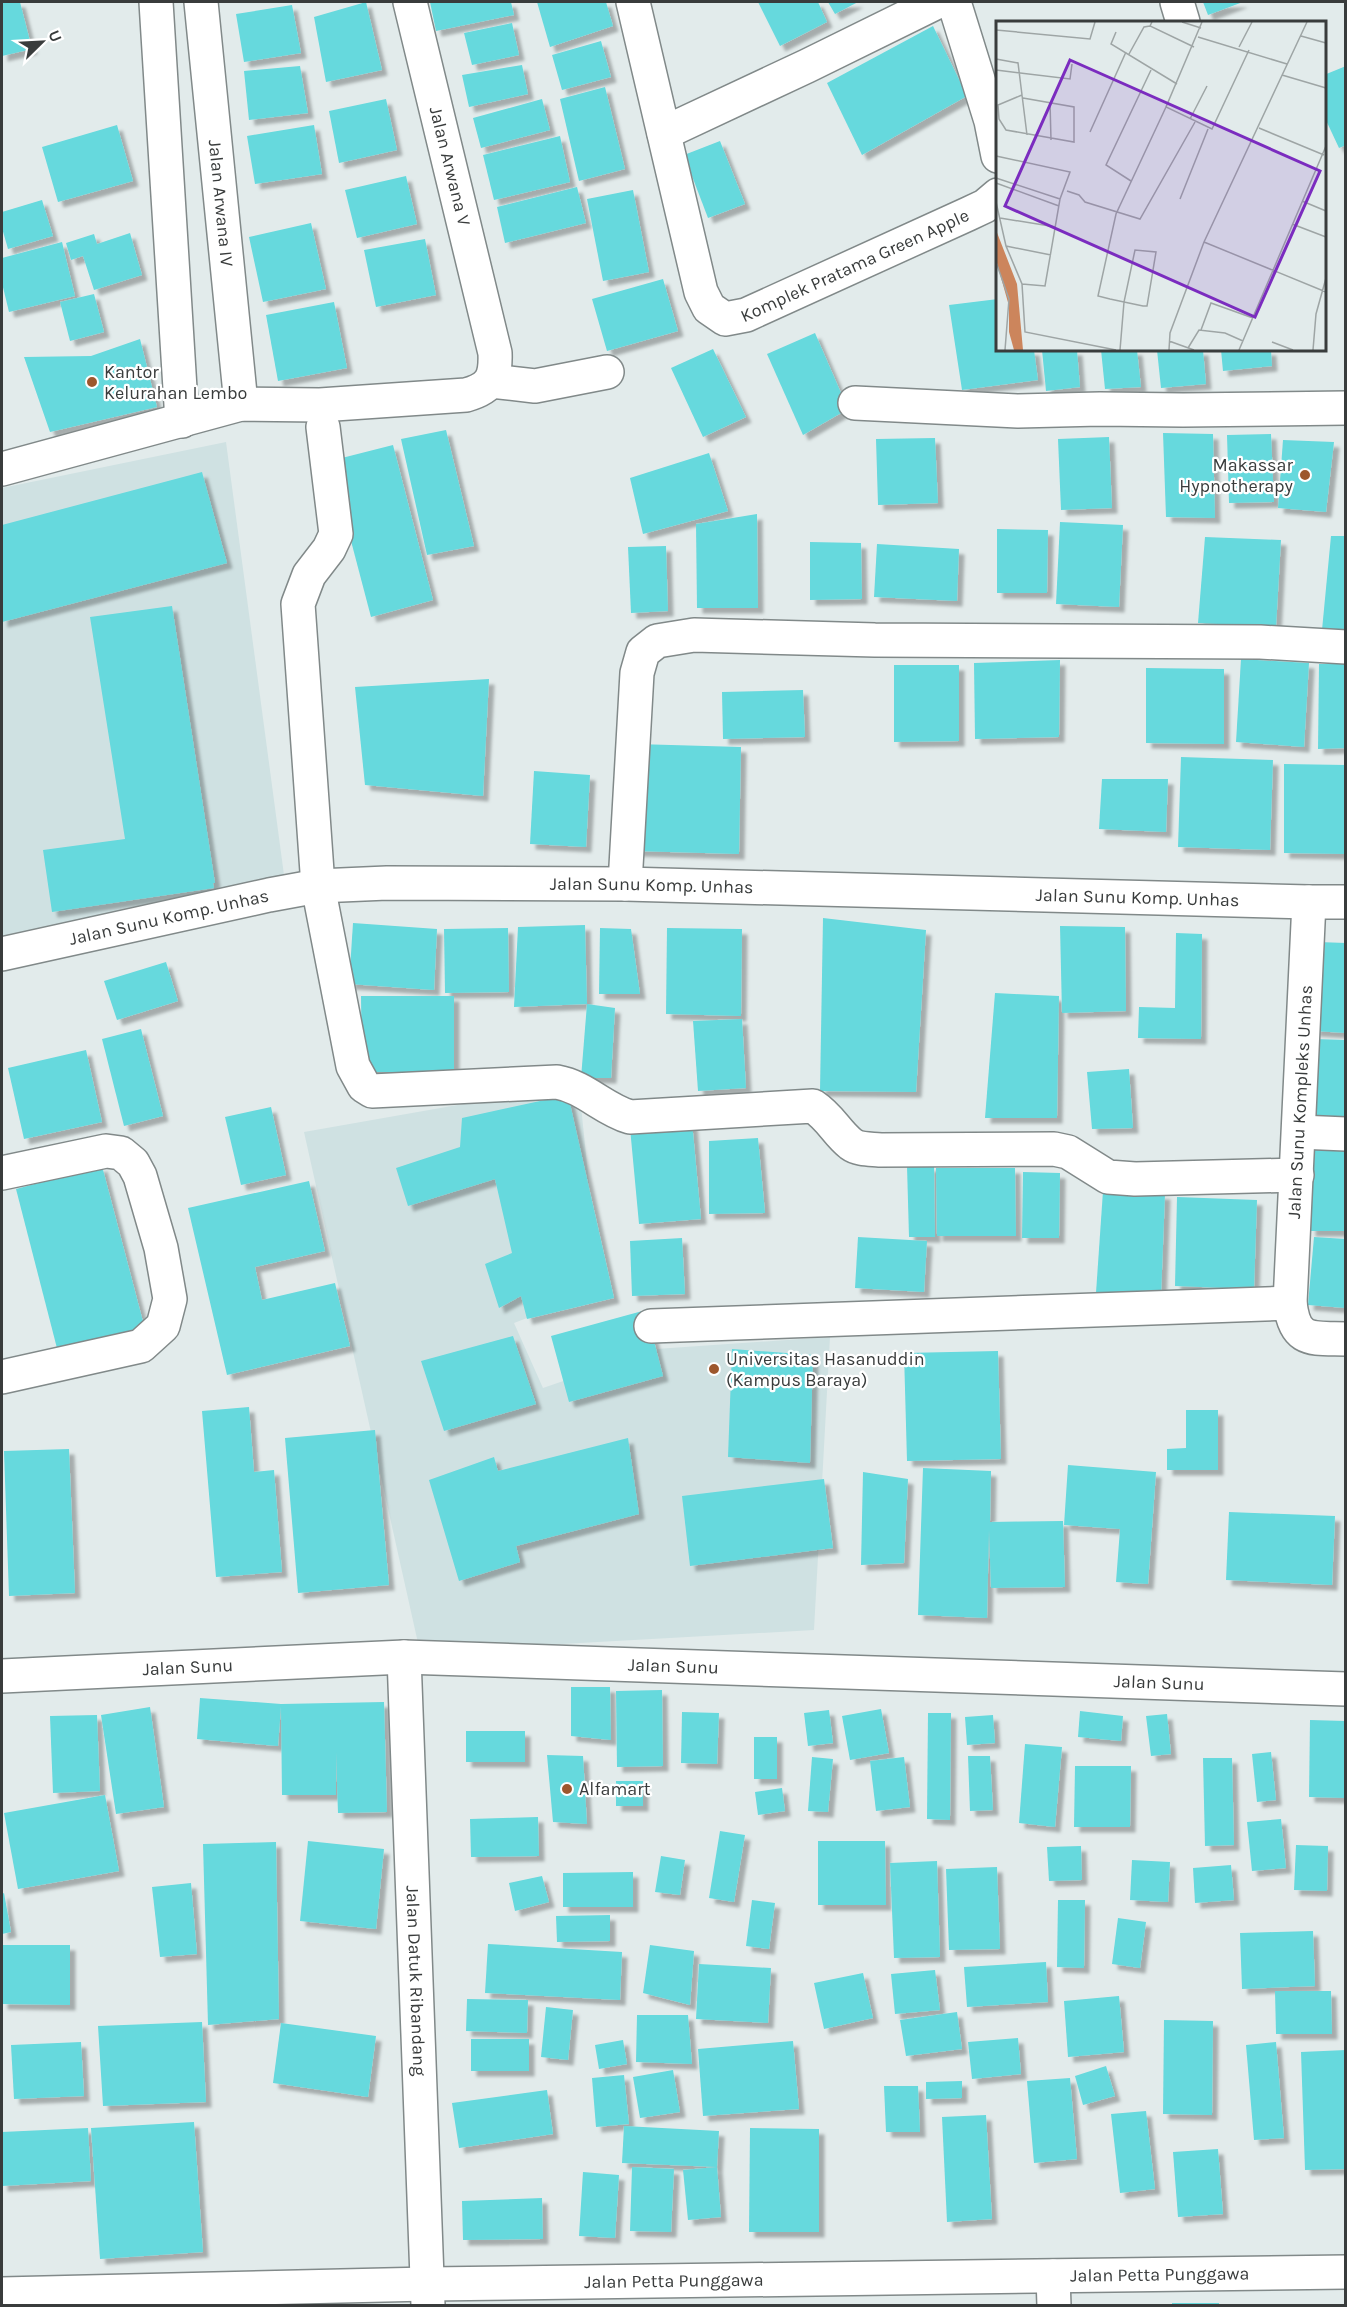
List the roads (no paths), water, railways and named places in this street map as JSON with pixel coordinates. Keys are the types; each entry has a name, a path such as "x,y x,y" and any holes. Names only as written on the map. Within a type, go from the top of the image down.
{"street":[{"path":"156,2 182,421"},
{"name":"Jalan Arwana IV","path":"201,2 241,405"},
{"name":"Jalan Arwana V","path":"410,2 490,330 496,360 491,381"},
{"name":"Komplek Pratama Green Apple","path":"633,2 701,292 709,308 725,319 746,315 985,206 996,197"},
{"path":"664,132 937,2"},
{"path":"954,2 991,121 996,146"},
{"path":"1177,2 1183,21"},
{"path":"4,459 182,421 241,405 320,405 466,395 480,391 491,381 535,386 607,372"},
{"path":"855,403 1018,411 1346,408"},
{"path":"323,427 336,534 330,549 309,575 298,604 318,886 353,1066 364,1086 372,1091 557,1082 572,1085 606,1107 630,1117 813,1107 826,1114 852,1145 863,1149 1054,1149 1068,1152 1108,1177 1135,1179 1297,1174"},
{"path":"625,884 637,673 643,652 657,641 694,635 887,640 1260,642 1346,647"},
{"name":"Jalan Sunu Komp. Unhas","path":"2,954 269,895 318,886 387,883 625,884 1309,902"},
{"path":"1309,902 1346,902"},
{"name":"Jalan Sunu Kompleks Unhas","path":"1309,902 1290,1303 1295,1327 1302,1334 1311,1338 1346,1339"},
{"path":"1299,1132 1346,1134"},
{"path":"2,1173 106,1151 121,1153 133,1163 140,1176 160,1248 170,1299 163,1326 141,1346 2,1377"},
{"path":"651,1326 1290,1303"},
{"name":"Jalan Sunu","path":"2,1676 404,1657 1346,1689"},
{"name":"Jalan Datuk Ribandang","path":"404,1657 428,2295"},
{"name":"Jalan Petta Punggawa","path":"2,2294 428,2295 1054,2291 1346,2272"}],"place":[{"name":"Kantor Kelurahan Lembo","path":"92,382"},
{"name":"Makassar Hypnotherapy","path":"1305,475"},
{"name":"Universitas Hasanuddin (Kampus Baraya)","path":"714,1369"},
{"name":"Alfamart","path":"567,1789"}]}
